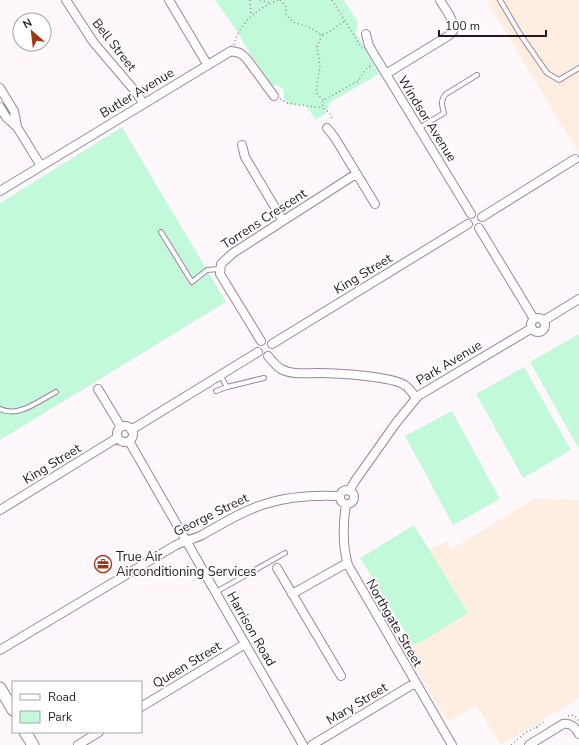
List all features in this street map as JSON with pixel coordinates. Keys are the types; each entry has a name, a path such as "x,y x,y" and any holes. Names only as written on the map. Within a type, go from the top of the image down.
{"main road":[{"path":"0,688 12,708"},
{"path":"26,733 33,745"}],"street":[{"name":"Bell Street","path":"66,0 94,43 135,91 143,103"},
{"path":"168,0 207,64"},
{"path":"386,74 448,36 453,31 451,19 440,0"},
{"name":"Windsor Avenue","path":"366,34 369,46 471,214"},
{"name":"Butler Avenue","path":"0,191 207,64 231,51 234,51"},
{"path":"234,51 240,53 246,58 274,96"},
{"path":"0,88 14,111 17,127"},
{"path":"0,108 6,117 17,127 41,166"},
{"path":"327,128 335,138 375,204"},
{"path":"242,145 245,157 283,221"},
{"path":"482,217 575,159"},
{"name":"Torrens Crescent","path":"261,341 220,274 219,269 221,264 224,259 233,253 356,174"},
{"path":"478,213 482,217 483,223 479,228 474,229 468,224 468,217 471,214 478,213"},
{"name":"King Street","path":"272,344 468,224"},
{"path":"479,228 534,319"},
{"path":"543,321 579,299"},
{"path":"534,319 538,318 543,321"},
{"path":"534,319 531,324 532,328 536,331 541,330 544,326 543,321"},
{"name":"Park Avenue","path":"350,491 371,458 416,398 532,328"},
{"path":"258,352 258,345 261,341 267,341 272,344 273,350 268,356"},
{"path":"258,352 263,356 268,356 282,370 290,373 336,373 398,382 406,386 416,398"},
{"path":"131,430 258,352"},
{"path":"98,389 121,427"},
{"path":"121,427 127,427 131,430 132,436 129,441 123,442 117,438 118,431 121,427"},
{"name":"King Street","path":"0,510 117,438"},
{"name":"Harrison Road","path":"129,441 304,745"},
{"path":"344,491 350,491 353,494 353,499 351,503 346,504 341,501 340,496 344,491"},
{"name":"George Street","path":"0,650 186,540 200,536 234,516 264,504 286,498 306,496 340,496"},
{"name":"Northgate Street","path":"346,504 343,540 345,556 348,563 415,683 452,745"},
{"path":"292,594 348,563"},
{"path":"278,568 341,676"},
{"name":"Queen Street","path":"142,706 245,644"},
{"name":"Mary Street","path":"312,745 415,683"},
{"path":"529,745 563,724 571,725 579,734"},
{"path":"78,745 97,733"}],"lane":[{"path":"500,0 520,34 547,73 559,80 579,68"},
{"path":"419,128 444,113 442,102 443,97 446,94 477,76"},
{"path":"161,232 192,282 207,270 219,269"},
{"path":"220,375 227,387"},
{"path":"216,391 264,378"},
{"path":"0,409 11,412 25,409 56,392"},
{"path":"216,592 285,553"}],"path":[{"path":"250,0 251,15"},
{"path":"260,0 270,3"},
{"path":"234,51 236,35 251,15 270,3 279,0 286,7 286,15 293,22 309,27 322,35"},
{"path":"332,0 364,52"},
{"path":"324,100 316,91 320,66 317,48 322,35 345,21"},
{"path":"323,108 322,103 324,100 358,81 366,68 372,64"},
{"path":"285,102 323,108 329,112 332,118"},
{"path":"536,727 545,722"}],"shaded area":[{"path":"486,0 579,0 579,153 578,152"},
{"path":"534,499 579,500 579,698 501,745 476,705 448,722 405,651 468,613 429,550 447,541 451,549"}],"green space":[{"path":"215,0 344,0 358,22 356,33 379,74 329,103 327,112 316,120 306,106 288,104 284,99 284,90 265,79 236,30"},
{"path":"122,127 226,302 0,440 0,203"},
{"path":"579,334 579,449 530,362"},
{"path":"524,367 571,450 523,478 476,394"},
{"path":"452,411 500,499 453,525 405,436"},
{"path":"414,525 468,613 414,646 360,558"}],"place":[{"name":"True Air Airconditioning Services","path":"103,564"}]}
